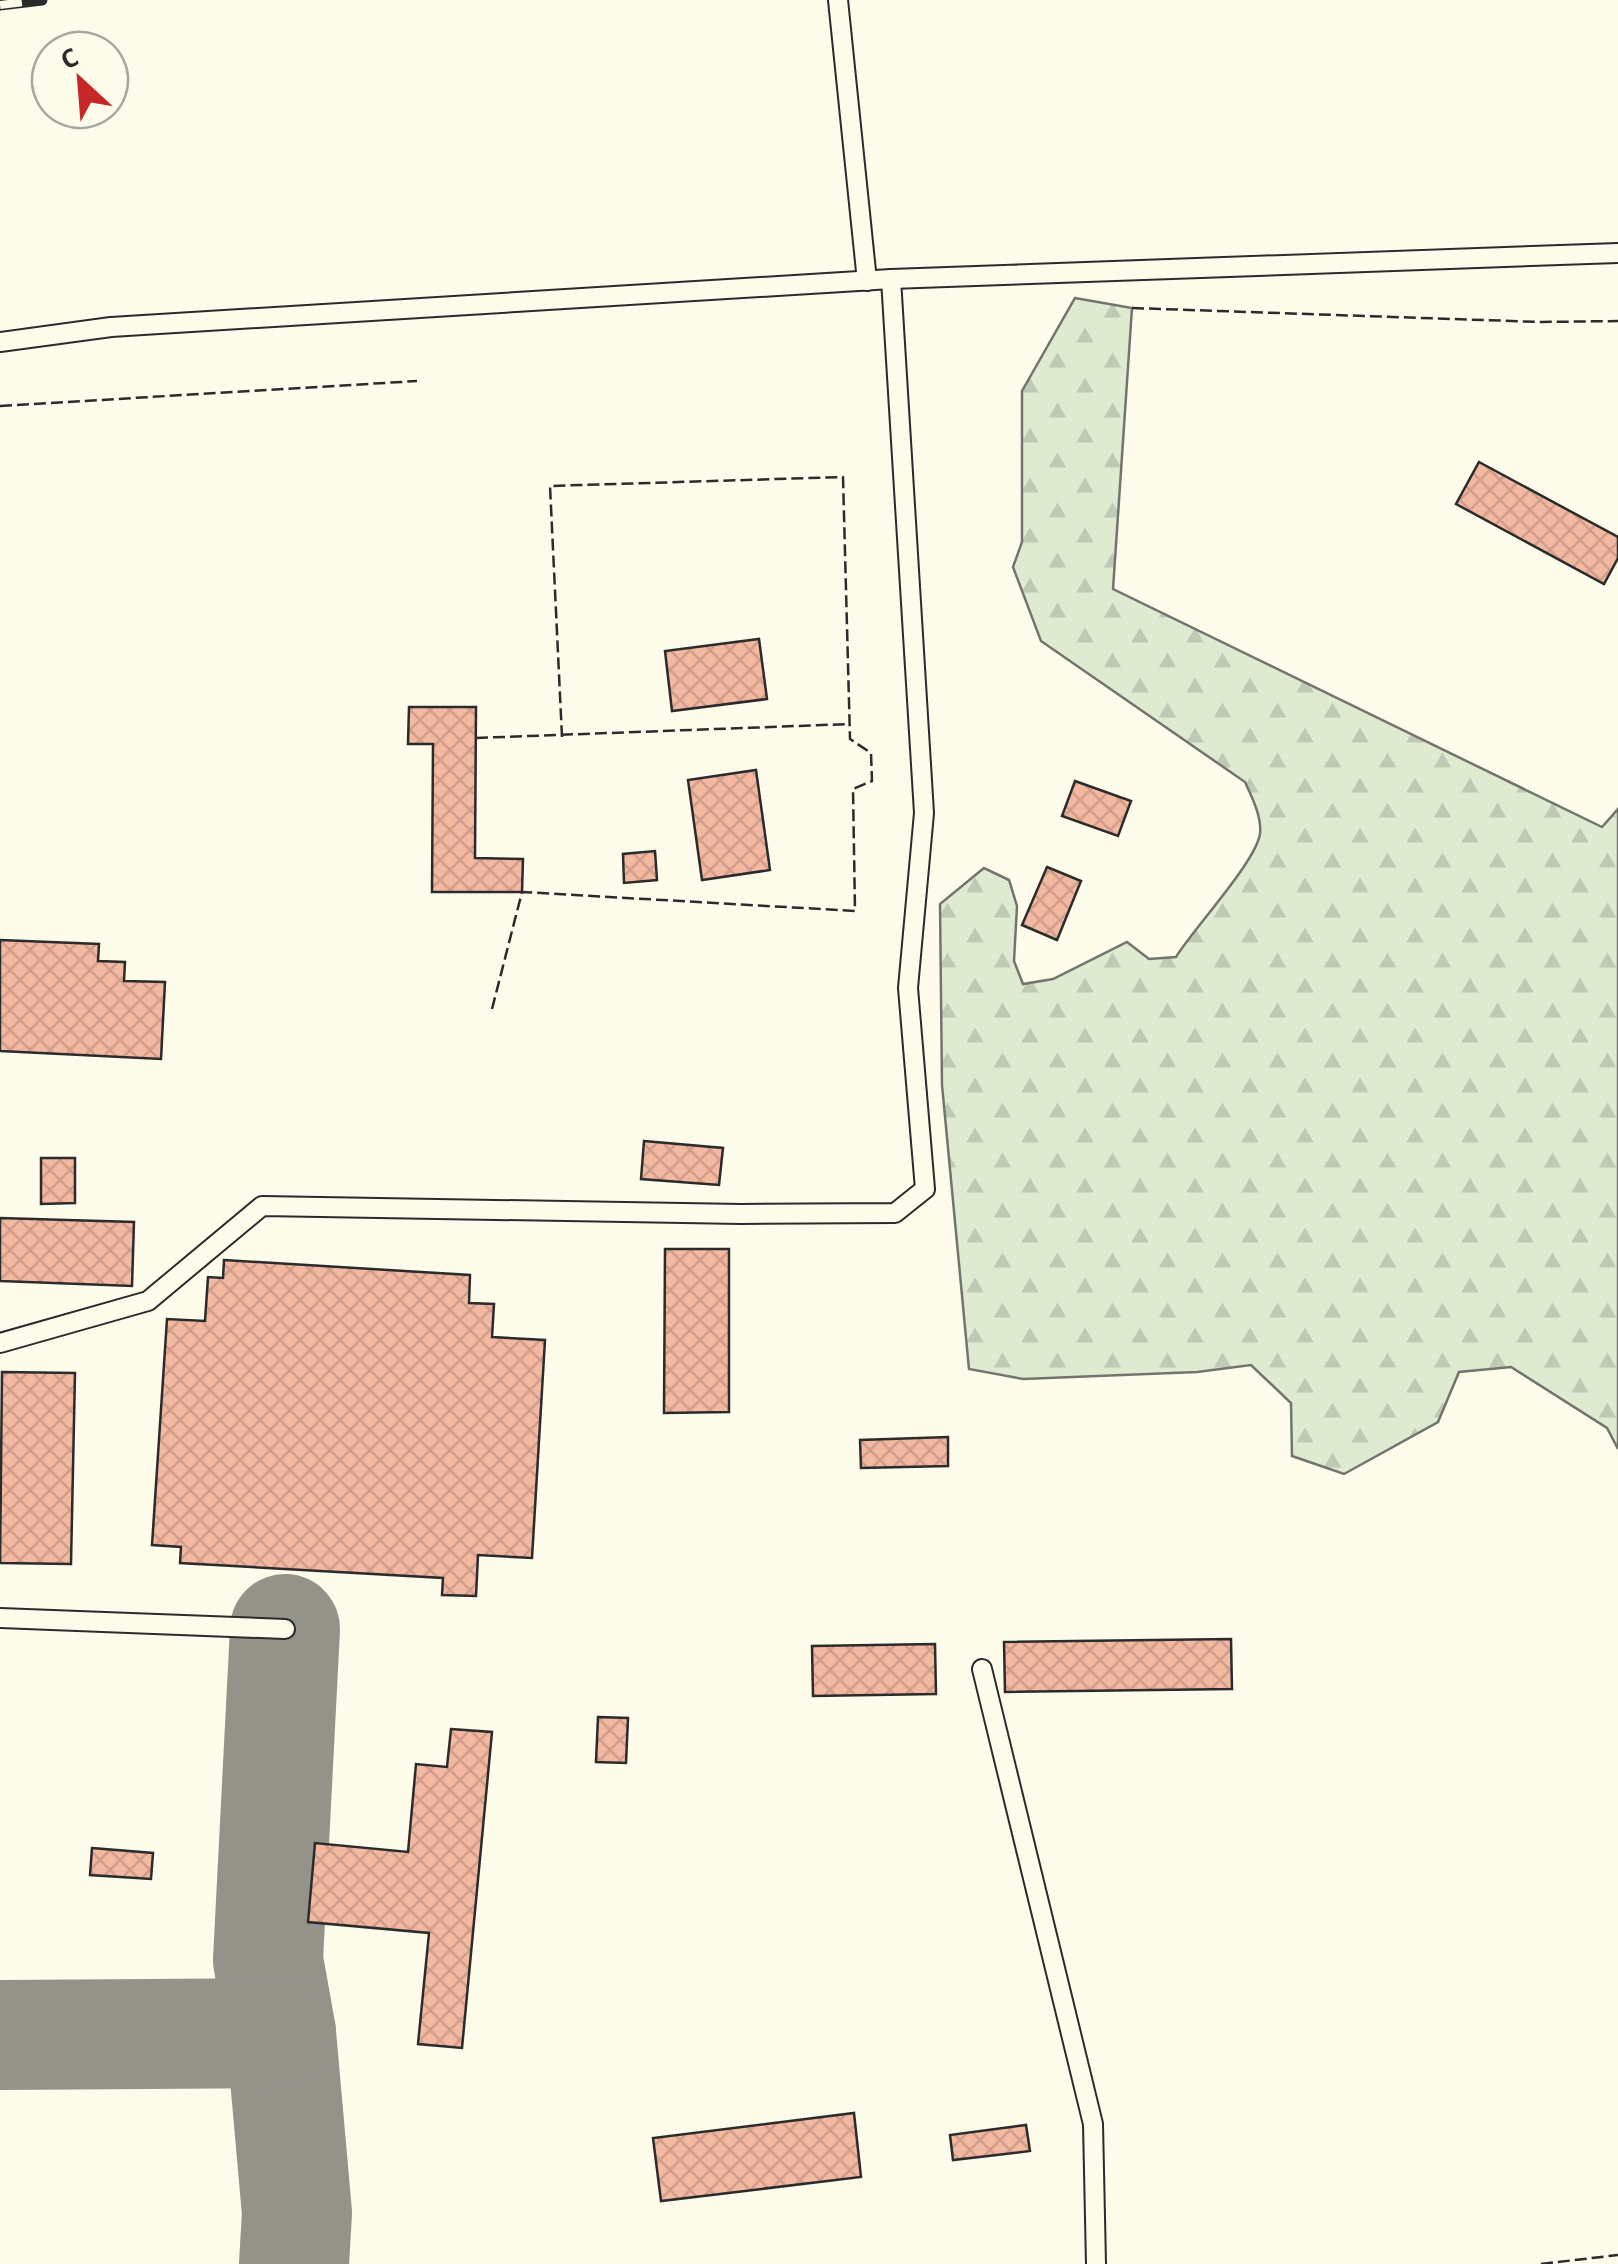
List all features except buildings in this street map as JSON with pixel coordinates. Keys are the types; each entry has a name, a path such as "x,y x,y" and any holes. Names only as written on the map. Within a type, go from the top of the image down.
{"lane":[{"path":"838,0 867,281"},
{"path":"0,342 111,327 891,279 1618,253"},
{"path":"0,1344 148,1301 262,1206 895,1213 925,1189 908,988 924,813 891,279"},
{"path":"0,1618 285,1629"},
{"path":"982,1669 1093,2124 1096,2264"}],"green space":[{"path":"1075,298 1132,308 1113,589 1602,827 1618,809 1618,1449 1607,1428 1511,1367 1459,1372 1438,1422 1344,1474 1292,1456 1291,1403 1251,1365 1197,1372 1023,1379 969,1369 942,1085 940,904 984,868 1009,880 1017,906 1014,961 1023,984 1053,979 1127,942 1149,959 1176,957 1236,878 1260,834 1258,814 1245,782 1041,641 1013,567 1022,542 1022,391"}],"taxiway":[{"path":"285,1629 268,1960 281,2033 297,2213 294,2264"},
{"path":"0,2035 281,2033"}],"railway":[{"path":"0,5 42,0"}],"fence":[{"path":"1132,308 1541,322 1618,321"},
{"path":"0,406 417,381"},
{"path":"492,1009 522,892 855,911 853,789 872,781 871,753 850,739 843,477 550,486 562,737"},
{"path":"476,738 850,724"},
{"path":"1541,2264 1618,2255"}]}
